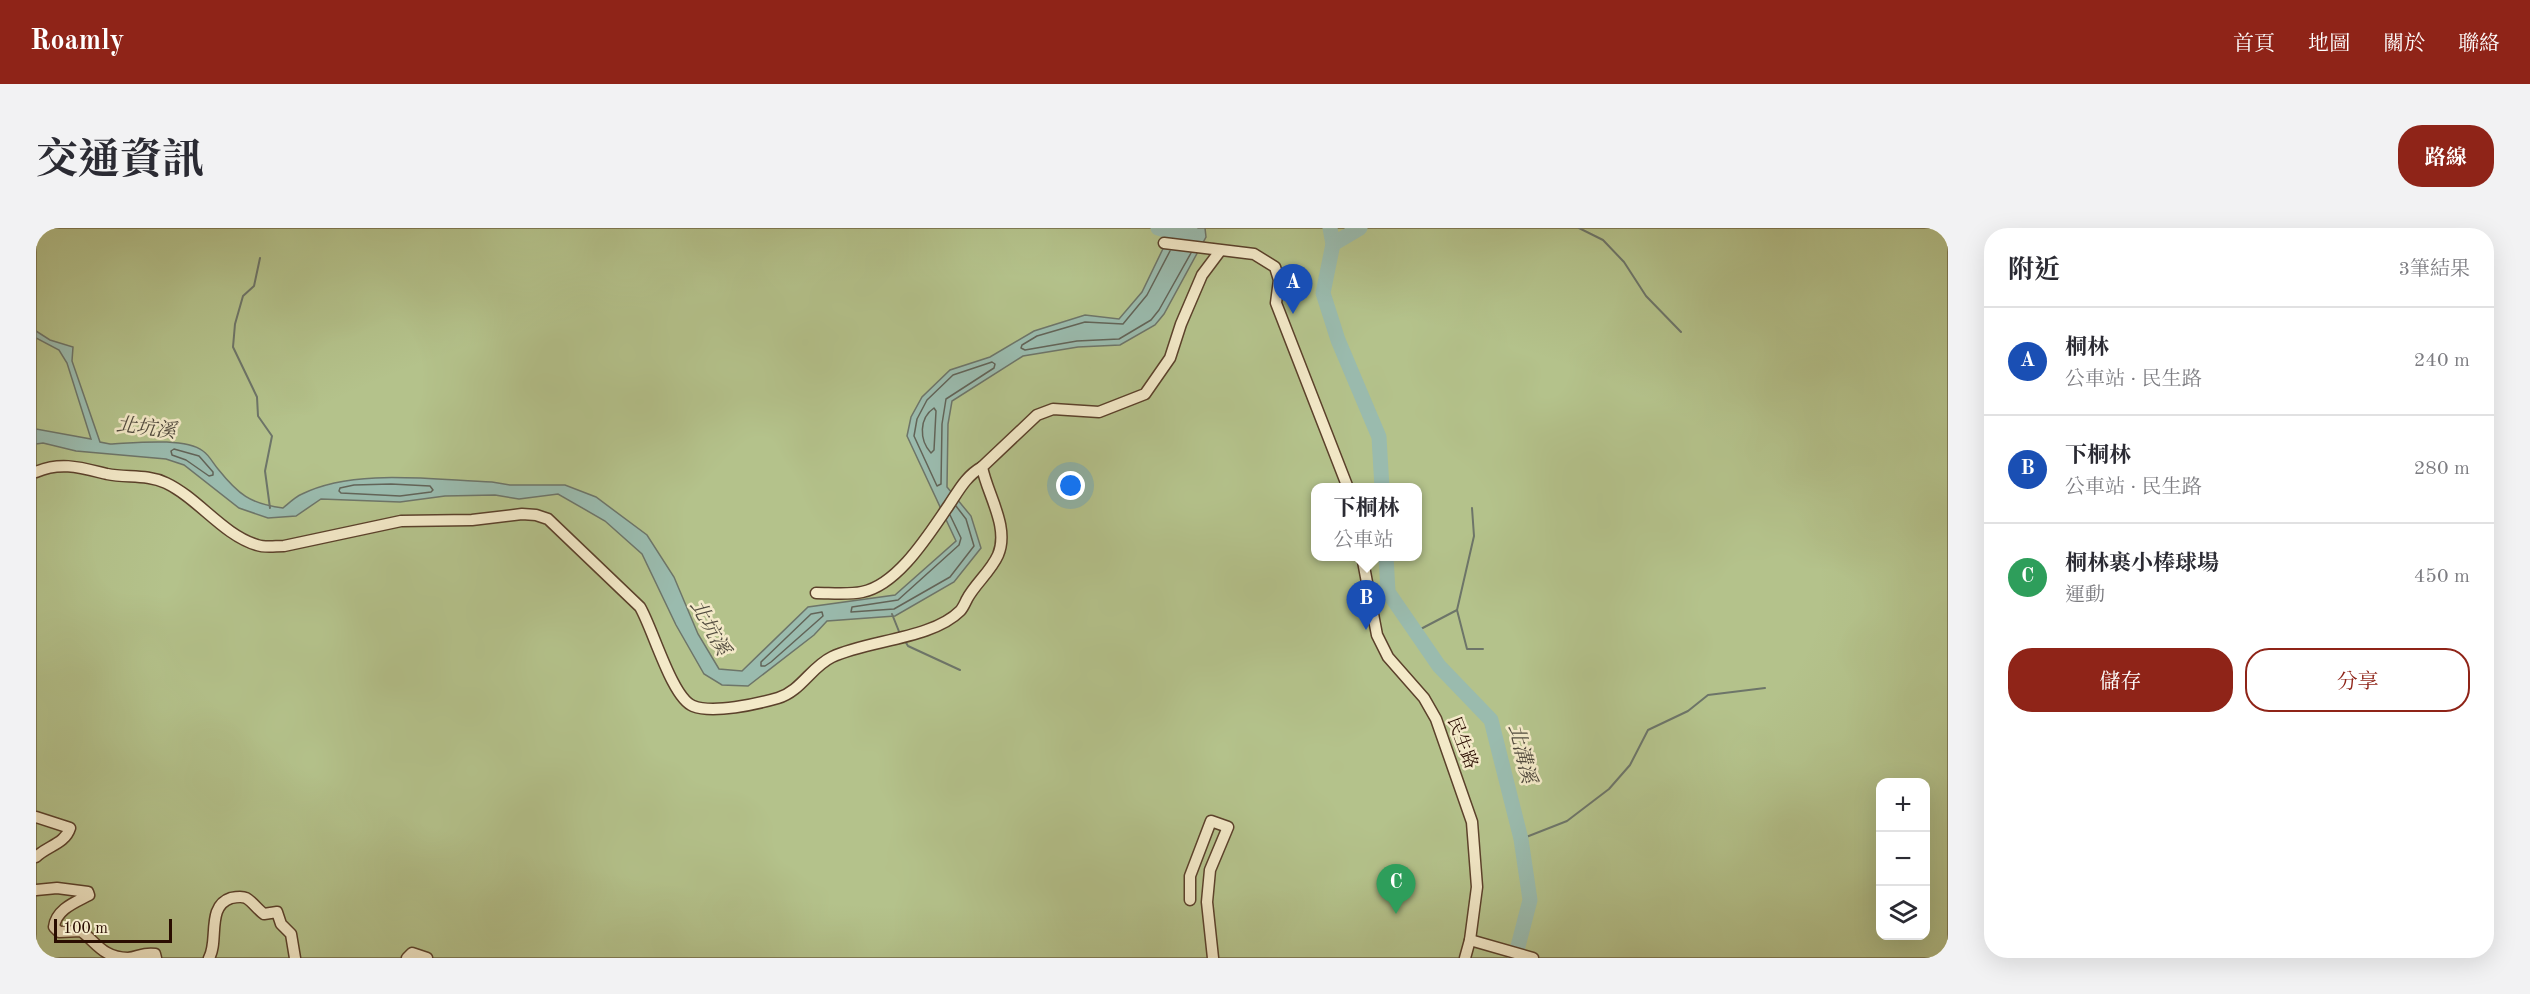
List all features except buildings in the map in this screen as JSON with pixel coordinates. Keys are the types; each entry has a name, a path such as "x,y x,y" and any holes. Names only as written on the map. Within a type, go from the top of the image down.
{"street":[{"path":"1164,243 1254,254 1275,267 1279,280 1276,303 1346,483"},
{"path":"816,593 862,592 881,586 904,565 936,524 969,475 982,467 1036,415 1053,409 1099,412 1145,394 1170,358 1181,324 1215,250"},
{"path":"36,472 47,467 72,465 111,474 150,478 165,483 190,497 237,534 257,545 284,546 401,520 472,520 536,514 548,519 640,607 684,701 694,706 716,709 780,697 800,686 830,658 940,624 961,611 975,585 998,554 1002,531 982,467"},
{"name":"民生路","path":"1363,561 1377,635 1388,657 1424,698 1436,719 1473,822 1477,887 1465,958"},
{"path":"36,817 70,828 63,840 44,849 36,857"},
{"path":"1190,900 1190,876 1211,821 1228,827 1210,870 1207,902 1213,958"},
{"path":"36,890 57,888 88,892 89,895 72,902 54,921 56,931 81,931 93,945 115,958 129,958 145,952 155,954 156,958"},
{"path":"209,958 214,948 214,928 219,908 227,900 245,897 264,914 277,912 281,924 291,934 295,958"},
{"path":"1470,939 1533,958"},
{"path":"407,958 412,953 427,958"}],"green space":[{"path":"36,228 1948,228 1948,958 36,958"}],"water":[{"name":"北坑溪","path":"1173,228 1205,228 1206,237 1164,314 1155,325 1120,345 1078,347 1023,356 952,401 948,424 947,487 971,516 981,548 954,582 895,616 827,621 814,635 748,686 722,685 704,674 676,625 642,554 605,521 558,494 519,499 495,495 445,496 400,502 321,499 296,516 268,518 239,508 184,465 166,459 76,451 43,443 36,444 36,429 91,439 67,363 59,350 36,338 36,331 50,340 73,347 72,361 100,442 110,444 172,442 195,447 207,455 225,478 239,491 262,504 283,508 299,495 323,486 370,478 420,478 510,485 565,485 596,497 647,535 674,577 698,634 719,669 742,671 808,607 895,595 956,541 907,436 911,417 922,397 950,370 990,357 1034,331 1085,315 1119,319 1142,292"}],"waterway":[{"path":"1158,228 1172,232 1190,230"},
{"name":"北溝溪","path":"1330,228 1333,244 1323,293 1338,340 1379,437 1382,483"},
{"path":"1333,244 1360,228"},
{"path":"1579,228 1603,240 1624,262 1646,296 1681,332"},
{"path":"260,258 254,286 243,296 235,324 233,347 257,397 258,416 272,436 265,471 270,508"},
{"path":"1415,632 1457,610 1474,536 1472,508"},
{"name":"北溝溪","path":"1386,561 1388,592 1439,666 1491,720 1521,839 1530,900 1515,958"},
{"path":"1457,610 1467,649 1483,649"},
{"path":"892,614 900,634"},
{"path":"905,641 908,646 960,670"},
{"path":"1521,839 1567,821 1609,789 1630,765 1648,730 1688,711 1708,695 1765,688"}],"place":[{"name":"桐林","path":"1293,314"},
{"name":"下桐林","path":"1366,630"},
{"name":"桐林裹小棒球場","path":"1396,914"}]}
